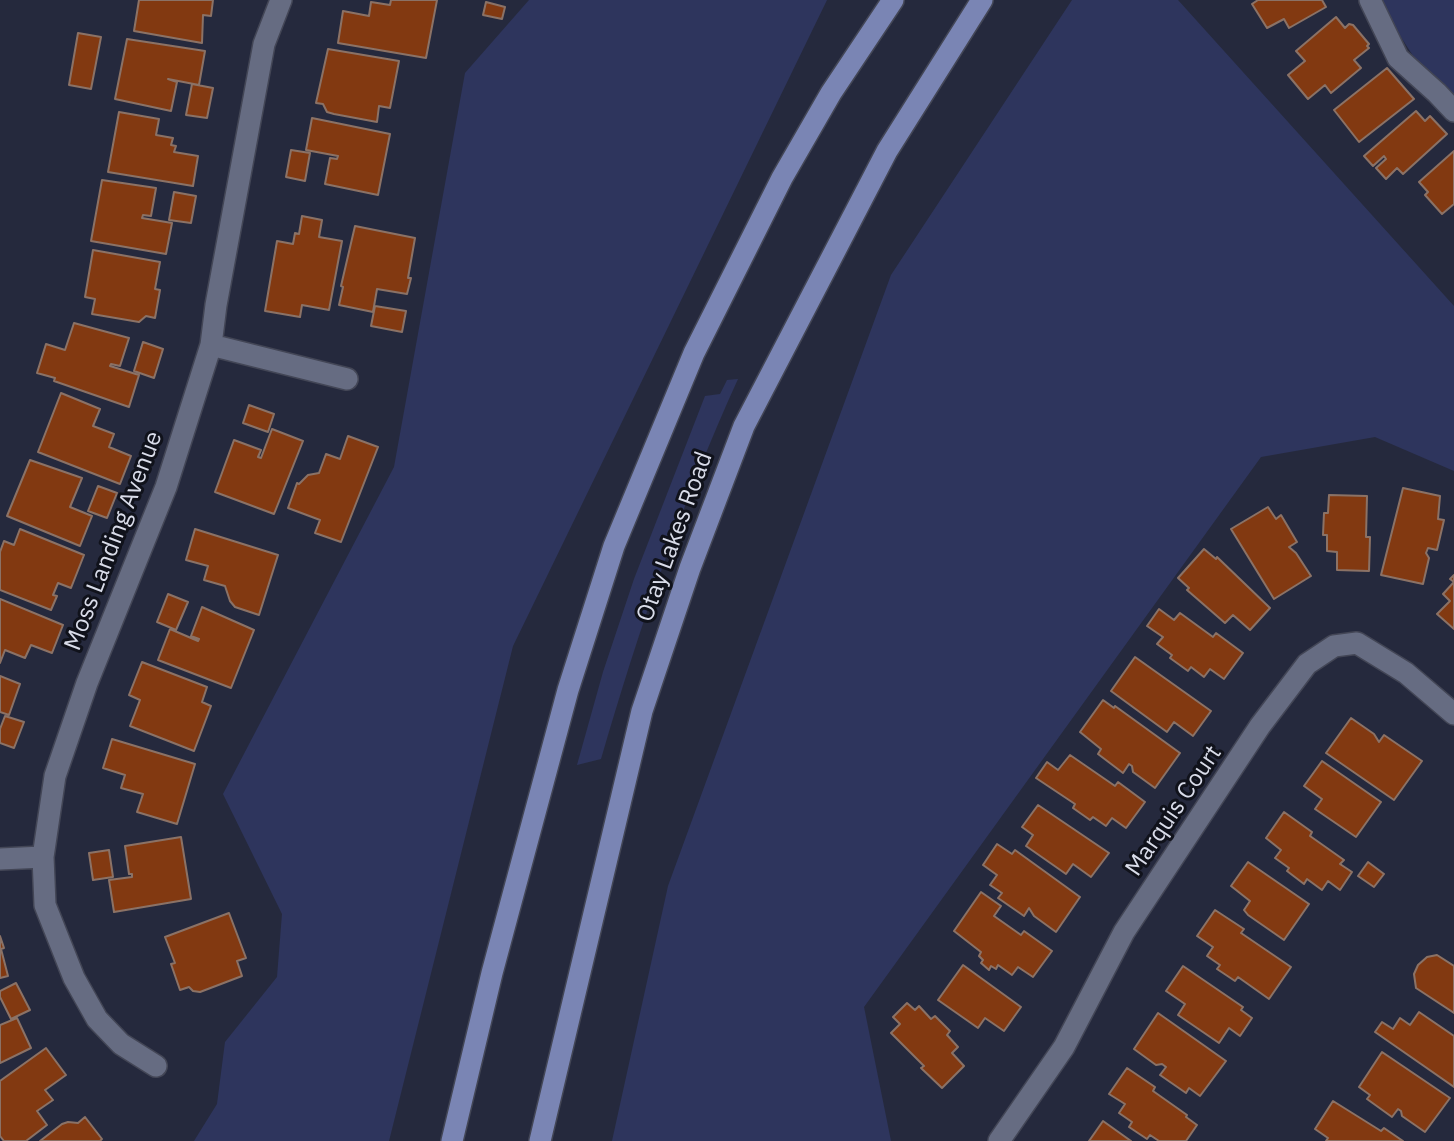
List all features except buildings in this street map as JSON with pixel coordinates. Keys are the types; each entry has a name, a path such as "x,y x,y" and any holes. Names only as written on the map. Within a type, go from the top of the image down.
{"main road":[{"name":"Otay Lakes Road","path":"452,1141 492,974 568,690 614,546 694,353 782,178 831,93 893,0"},
{"name":"Otay Lakes Road","path":"540,1141 642,711 690,568 744,426 887,150 982,0"}],"street":[{"name":"Moss Landing Avenue","path":"156,1066 121,1044 97,1019 74,978 45,905 43,857 55,776 67,739 166,487 211,345 264,44 282,0"},
{"path":"1370,0 1398,58 1454,111"},
{"path":"211,345 346,379"},
{"name":"Marquis Court","path":"999,1141 1063,1046 1124,932 1260,726 1307,664 1334,646 1357,643 1406,673 1454,714"},
{"path":"0,859 43,857"}],"shaded area":[{"path":"529,0 827,0 513,646 389,1141 194,1141 217,1104 225,1042 277,977 282,914 223,794 394,467 465,73"},
{"path":"1072,0 1178,0 1454,306 1454,471 1375,437 1261,457 864,1007 891,1141 612,1141 668,886 891,275"},
{"path":"1377,0 1454,0 1454,111 1437,93"},
{"path":"738,379 698,472 663,566 601,759 577,765 603,672 634,579 705,396 720,394 727,380"}]}
